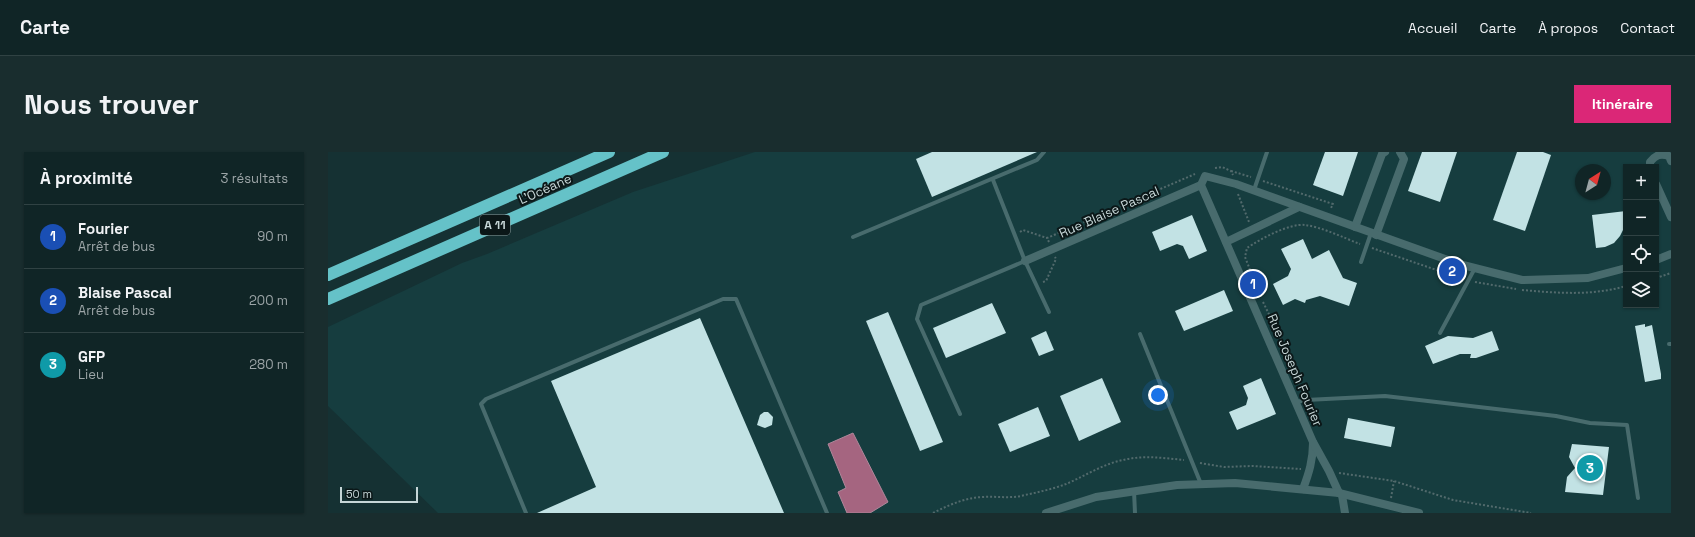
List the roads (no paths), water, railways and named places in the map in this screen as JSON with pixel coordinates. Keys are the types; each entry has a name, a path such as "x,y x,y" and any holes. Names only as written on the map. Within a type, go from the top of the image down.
{"highway":[{"name":"L’Océane","path":"328,275 609,152"},
{"name":"L’Océane","path":"328,299 663,152"}],"street":[{"path":"1355,227 1382,154 1385,152"},
{"path":"1374,234 1404,159 1400,152"},
{"path":"1650,164 1655,156 1662,154 1669,156 1671,161"},
{"path":"1201,185 1206,173 1374,234 1475,268 1522,280 1588,278 1623,269"},
{"name":"Rue Joseph Fourier","path":"1201,185 1295,402 1313,442 1340,494 1345,513"},
{"name":"Rue Blaise Pascal","path":"1025,261 1201,185"},
{"path":"1659,191 1671,217"},
{"path":"1226,242 1299,207"},
{"path":"1659,259 1671,254"},
{"name":"Rue Joseph Fourier","path":"1303,489 1312,464 1313,442"},
{"path":"1046,513 1096,497 1177,485 1235,482 1340,494 1397,506 1419,513"}],"lane":[{"path":"853,237 993,180 1037,160 1044,152"},
{"path":"1254,191 1266,152"},
{"path":"993,180 1025,261 1048,312"},
{"path":"1361,262 1367,246 1374,234"},
{"path":"960,414 917,319 921,305 1025,261"},
{"path":"1440,333 1475,268"},
{"path":"526,513 481,404 486,399 723,299 736,299 828,513"},
{"path":"1140,334 1201,484"},
{"path":"1295,402 1306,400 1385,396 1556,416 1590,423 1627,425 1638,498"},
{"path":"1134,491 1135,513"}],"place":[{"name":"Blaise Pascal","path":"1452,271"},
{"name":"Fourier","path":"1253,284"},
{"name":"GFP","path":"1590,468"}]}
